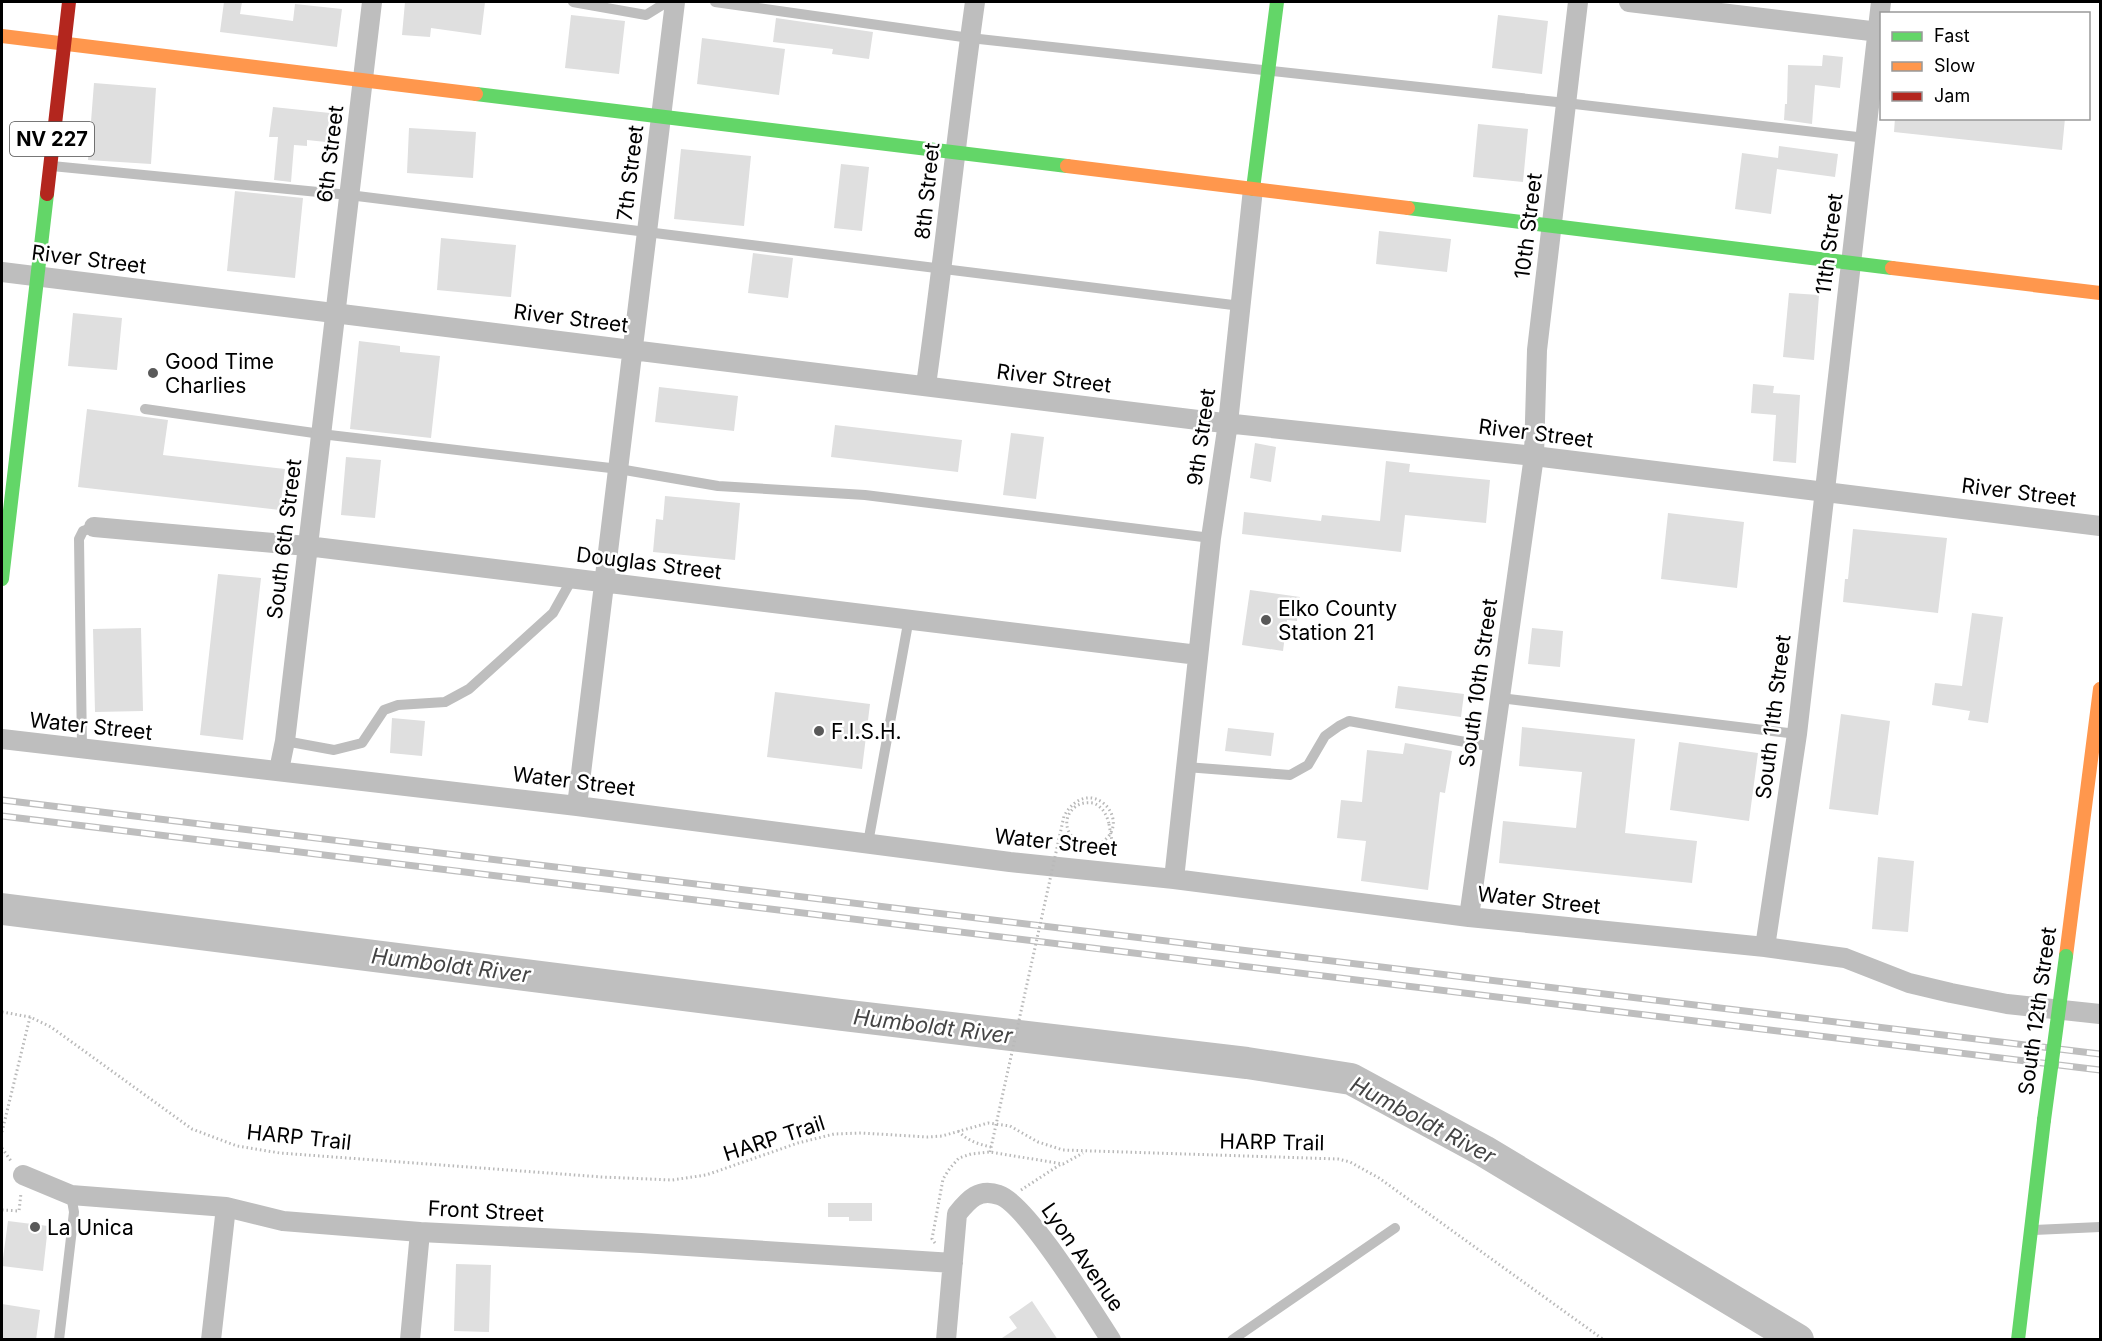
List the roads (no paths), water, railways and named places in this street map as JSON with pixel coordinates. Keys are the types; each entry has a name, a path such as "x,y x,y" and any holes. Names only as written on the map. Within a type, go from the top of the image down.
{"street":[{"name":"NV 227","path":"2,579 35,276 69,2"},
{"name":"6th Street","path":"335,313 372,2"},
{"name":"7th Street","path":"577,806 675,2"},
{"name":"8th Street","path":"926,386 943,268 954,153 975,2"},
{"name":"9th Street","path":"1174,879 1211,538 1228,423 1253,189 1277,2"},
{"name":"10th Street","path":"1533,456 1537,350 1578,2"},
{"path":"1629,2 1879,32"},
{"name":"11th Street","path":"1825,493 1880,17"},
{"path":"2,36 2100,293"},
{"name":"River Street","path":"2,272 1228,423 1533,456 2100,526"},
{"name":"South 6th Street","path":"279,770 285,741 335,313"},
{"name":"South 10th Street","path":"1469,916 1533,456"},
{"name":"South 11th Street","path":"1765,947 1797,734 1825,493"},
{"name":"Douglas Street","path":"94,527 307,546 1198,655"},
{"name":"South 12th Street","path":"2018,1340 2030,1230 2100,689"},
{"name":"Water Street","path":"2,739 279,770 1469,916 1765,947 1845,958 1909,982 1962,995 2007,1004 2100,1014"},
{"name":"Front Street","path":"23,1175 71,1196 226,1207 283,1221 420,1232 641,1243 952,1263"},
{"name":"Lyon Avenue","path":"952,1263 957,1214 969,1198 980,1194 997,1194 1007,1198 1030,1220 1112,1340"},
{"path":"211,1340 226,1207"},
{"path":"410,1340 420,1232"},
{"path":"946,1340 952,1263"}],"lane":[{"path":"573,2 646,15 667,2"},
{"path":"715,2 970,38 1866,138"},
{"path":"49,165 349,195 1241,306"},
{"path":"145,409 321,434 619,470 718,486 865,495 1211,538"},
{"path":"82,749 79,539 83,531 94,527"},
{"path":"285,741 334,750 362,743 384,710 398,705 445,702 469,690 553,613 572,579"},
{"path":"868,843 909,618"},
{"path":"1500,698 1797,734"},
{"path":"1186,767 1290,775 1308,765 1325,736 1339,726 1350,722 1493,747"},
{"path":"59,1340 74,1212 71,1196"},
{"path":"2030,1230 2100,1227"},
{"path":"1232,1340 1395,1228"}],"waterway":[{"name":"Humboldt River","path":"2,909 842,1015 1247,1063 1351,1079 1484,1151 1798,1340"}],"railway":[{"path":"2,800 2100,1054"},
{"path":"2,816 2100,1070"}],"place":[{"name":"Good Time Charlies","path":"153,373"},
{"name":"Elko County Station 21","path":"1266,620"},
{"name":"F.I.S.H.","path":"819,731"},
{"name":"La Unica","path":"35,1227"}]}
